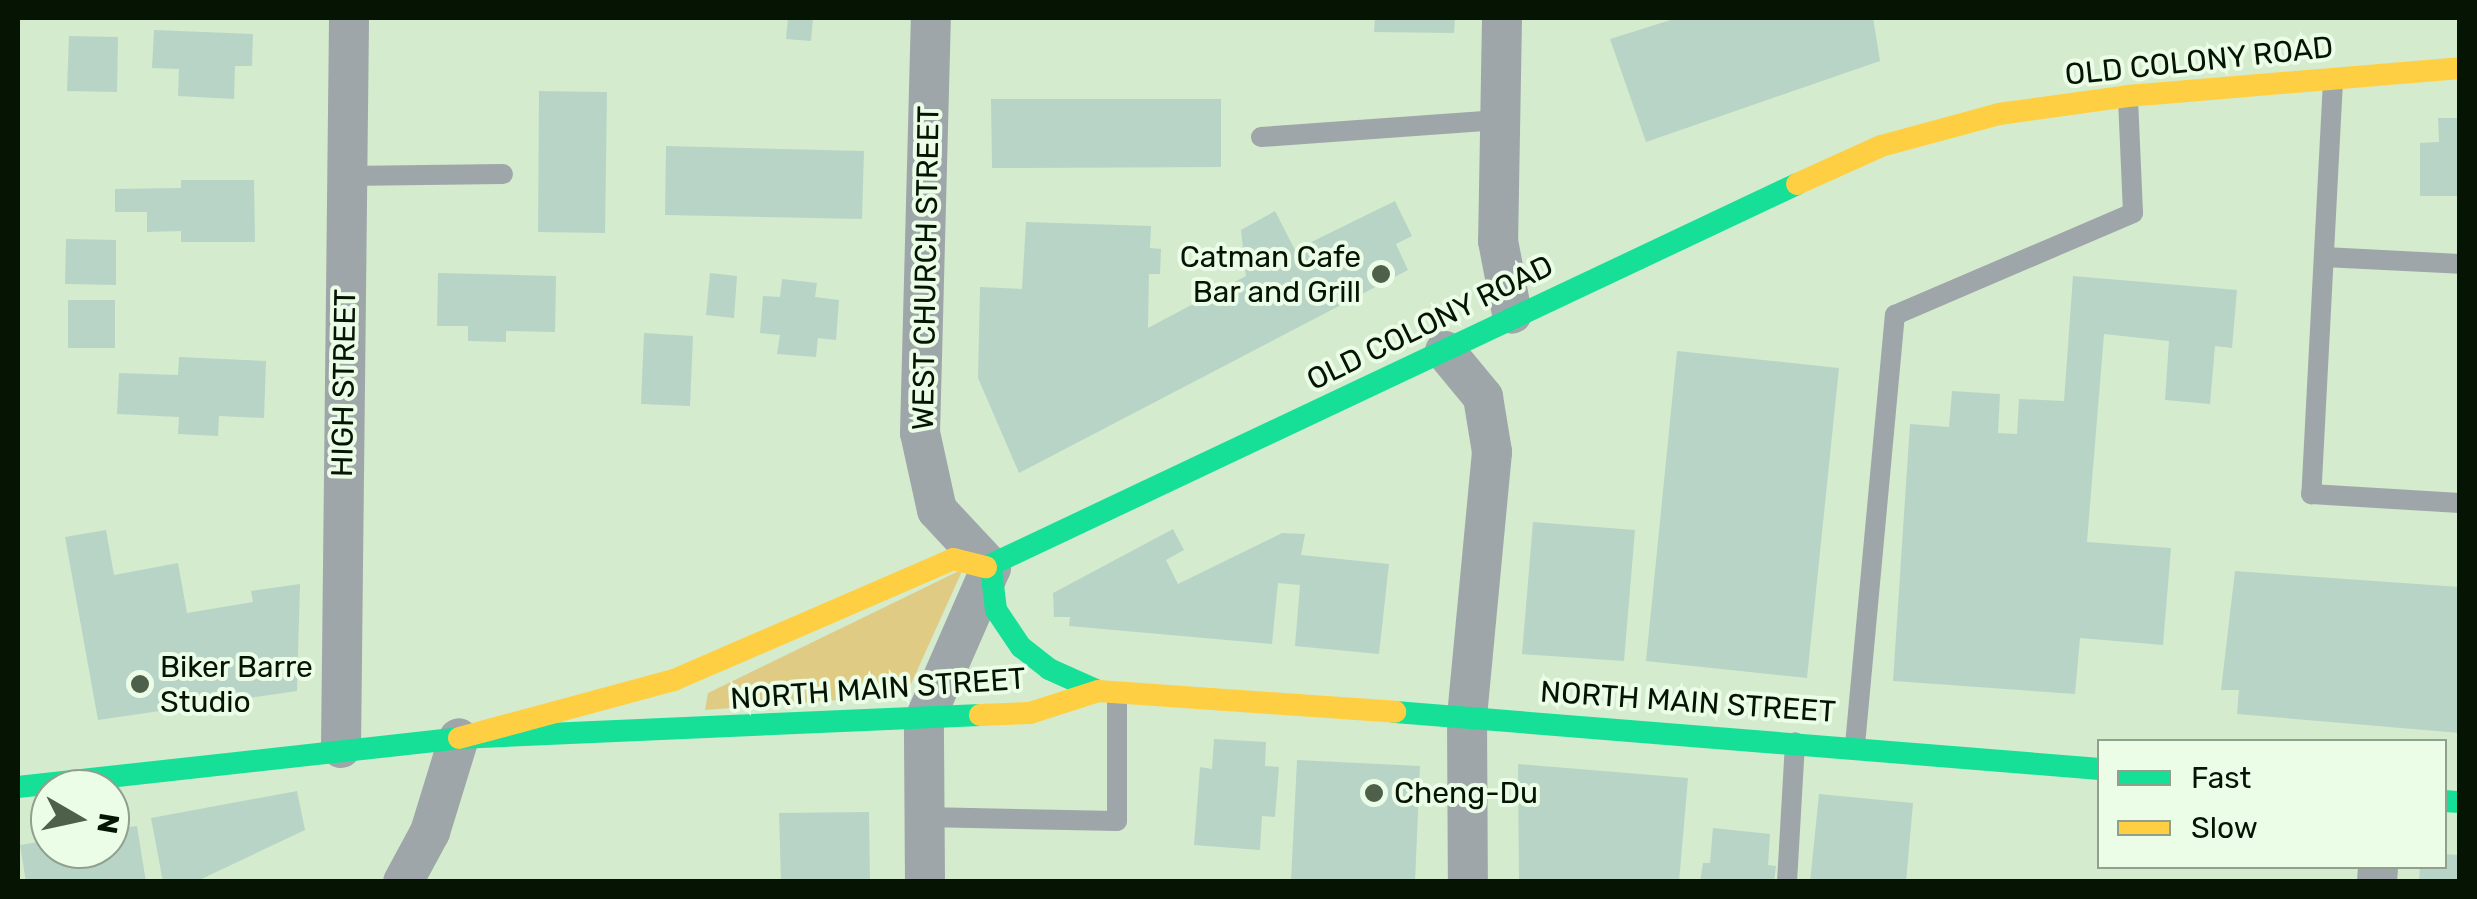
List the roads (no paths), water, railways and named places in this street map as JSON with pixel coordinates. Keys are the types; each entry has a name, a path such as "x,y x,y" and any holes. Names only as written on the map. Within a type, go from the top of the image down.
{"main road":[{"name":"OLD COLONY ROAD","path":"991,568 1445,351 1512,314 1880,146 1999,114 2128,96 2460,68"},
{"path":"459,738 674,680 952,559 991,568 996,610 1021,647 1048,670 1107,692"},
{"name":"NORTH MAIN STREET","path":"18,787 340,748 459,738 924,721 1030,713 1107,692 1795,740 2097,769"}],"street":[{"name":"HIGH STREET","path":"340,748 350,18"},
{"name":"WEST CHURCH STREET","path":"931,18 920,433 936,510 991,568"},
{"path":"1502,18 1498,241 1512,314"},
{"path":"1445,351 1483,396 1492,452 1467,716 1468,882"},
{"path":"925,882 924,721 991,568"},
{"path":"403,882 430,832 459,738"}],"lane":[{"path":"2334,78 2311,494 2460,502"},
{"path":"1855,746 1895,315 2134,213 2128,96"},
{"path":"1261,137 1498,120"},
{"path":"347,176 503,174"},
{"path":"2324,257 2460,264"},
{"path":"924,817 1117,821 1107,692"},
{"path":"1787,882 1795,740"}],"place":[{"name":"Catman Cafe Bar and Grill","path":"1381,274"},
{"name":"Biker Barre Studio","path":"140,684"},
{"name":"Cheng-Du","path":"1374,793"}]}
